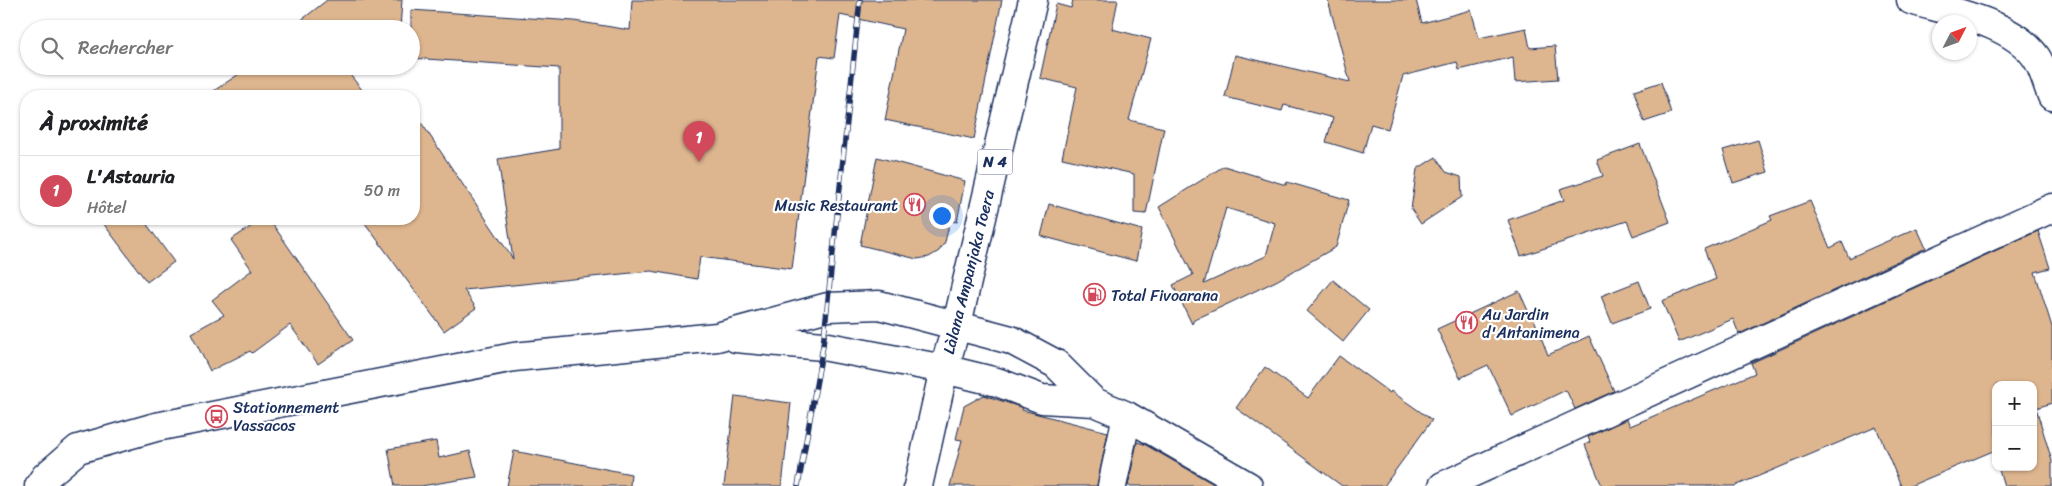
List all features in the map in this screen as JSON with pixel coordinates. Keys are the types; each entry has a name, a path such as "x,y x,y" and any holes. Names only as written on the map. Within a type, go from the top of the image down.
{"street":[{"name":"Làlana Ampanjaka Toera","path":"918,486 944,369 957,324 1033,0"},
{"path":"1911,0 2004,29 2022,41 2037,58 2052,96"},
{"path":"1443,486 2052,208"},
{"path":"39,486 45,477 78,449 156,427 514,357 717,337 828,307 880,305 957,324 1011,340 1056,364 1094,402"},
{"path":"717,337 823,346 944,369 996,382 1042,399 1094,402 1127,416 1248,486"},
{"path":"1112,486 1127,416"}],"building":[{"path":"327,0 402,0 401,20 301,20"},
{"path":"632,0 1002,0 974,139 885,120 903,29 840,15 834,58 819,56 792,269 700,257 697,279 651,271 464,290 476,308 444,331 366,225 420,225 420,121 513,259 498,159 559,149 559,68 420,59 420,20 411,20 411,10 574,21 630,30"},
{"path":"1073,0 1118,0 1112,29 1151,39 1129,120 1164,128 1146,214 1134,213 1134,174 1062,158 1077,87 1040,78 1056,4 1071,8"},
{"path":"1328,0 1416,0 1422,23 1471,10 1479,38 1526,28 1530,48 1555,46 1558,79 1515,82 1513,57 1459,70 1457,62 1403,76 1388,129 1371,124 1363,153 1326,142 1333,118 1284,105 1282,111 1225,97 1235,55 1350,82"},
{"path":"238,75 350,75 362,90 215,90"},
{"path":"1661,82 1671,113 1644,122 1634,91"},
{"path":"1758,140 1768,172 1733,183 1723,150"},
{"path":"1640,144 1670,222 1633,236 1627,221 1521,256 1508,220 1564,200 1560,189 1603,176 1597,160"},
{"name":"Music Restaurant","path":"877,157 965,181 957,222 950,221 945,242 939,251 929,257 917,259 860,245"},
{"path":"1436,157 1446,172 1461,177 1462,197 1421,224 1411,209 1417,169"},
{"path":"1224,166 1286,185 1287,182 1349,200 1336,247 1276,281 1194,320 1192,324 1173,285 1193,275 1159,207","holes":["1226,208 1275,223 1266,256 1204,284"]},
{"path":"1810,201 1830,248 1842,242 1849,258 1917,228 1926,248 1739,334 1733,319 1679,342 1662,301 1716,279 1704,249 1772,220 1770,216"},
{"path":"1049,204 1142,230 1136,261 1041,236"},
{"path":"104,225 147,225 174,262 147,282"},
{"path":"253,225 273,225 353,340 318,364 290,325 252,353 250,351 210,371 191,333 224,315 212,300 252,270 231,240"},
{"path":"2038,231 2050,268 2035,272 2052,327 2052,403 2037,408 2037,381 1992,381 1992,451 1910,486 1901,486 1876,427 1735,486 1602,486 1585,445 1590,442 1588,437 1627,419 1630,426 1755,373 1751,363"},
{"path":"1333,280 1369,310 1343,342 1307,311"},
{"path":"1639,281 1650,309 1612,323 1601,296"},
{"path":"1519,291 1530,315 1532,314 1548,355 1589,336 1614,391 1575,409 1566,390 1512,416 1488,365 1460,378 1437,329"},
{"path":"1339,356 1390,393 1391,391 1432,420 1384,486 1342,486 1236,408 1265,367 1308,398"},
{"path":"984,395 1023,408 1022,410 1108,432 1097,486 950,486 962,440 956,439 964,406"},
{"path":"735,396 791,403 782,486 724,486"},
{"path":"2037,411 2052,461 2052,486 2004,486 1999,471 2037,471"},
{"path":"436,441 439,458 470,451 477,477 421,486 395,486 388,449"},
{"path":"1137,442 1144,444 1217,486 1128,486"},
{"path":"514,451 631,474 630,486 507,486"}],"railway":[{"path":"798,486 823,346 860,0"}],"place":[{"name":"L'Astauria","path":"699,162"},
{"name":"Music Restaurant","path":"914,205"},
{"name":"Total Fivoarana","path":"1095,295"},
{"name":"Au Jardin d'Antanimena","path":"1466,323"},
{"name":"Stationnement Vassacos","path":"217,416"}]}
